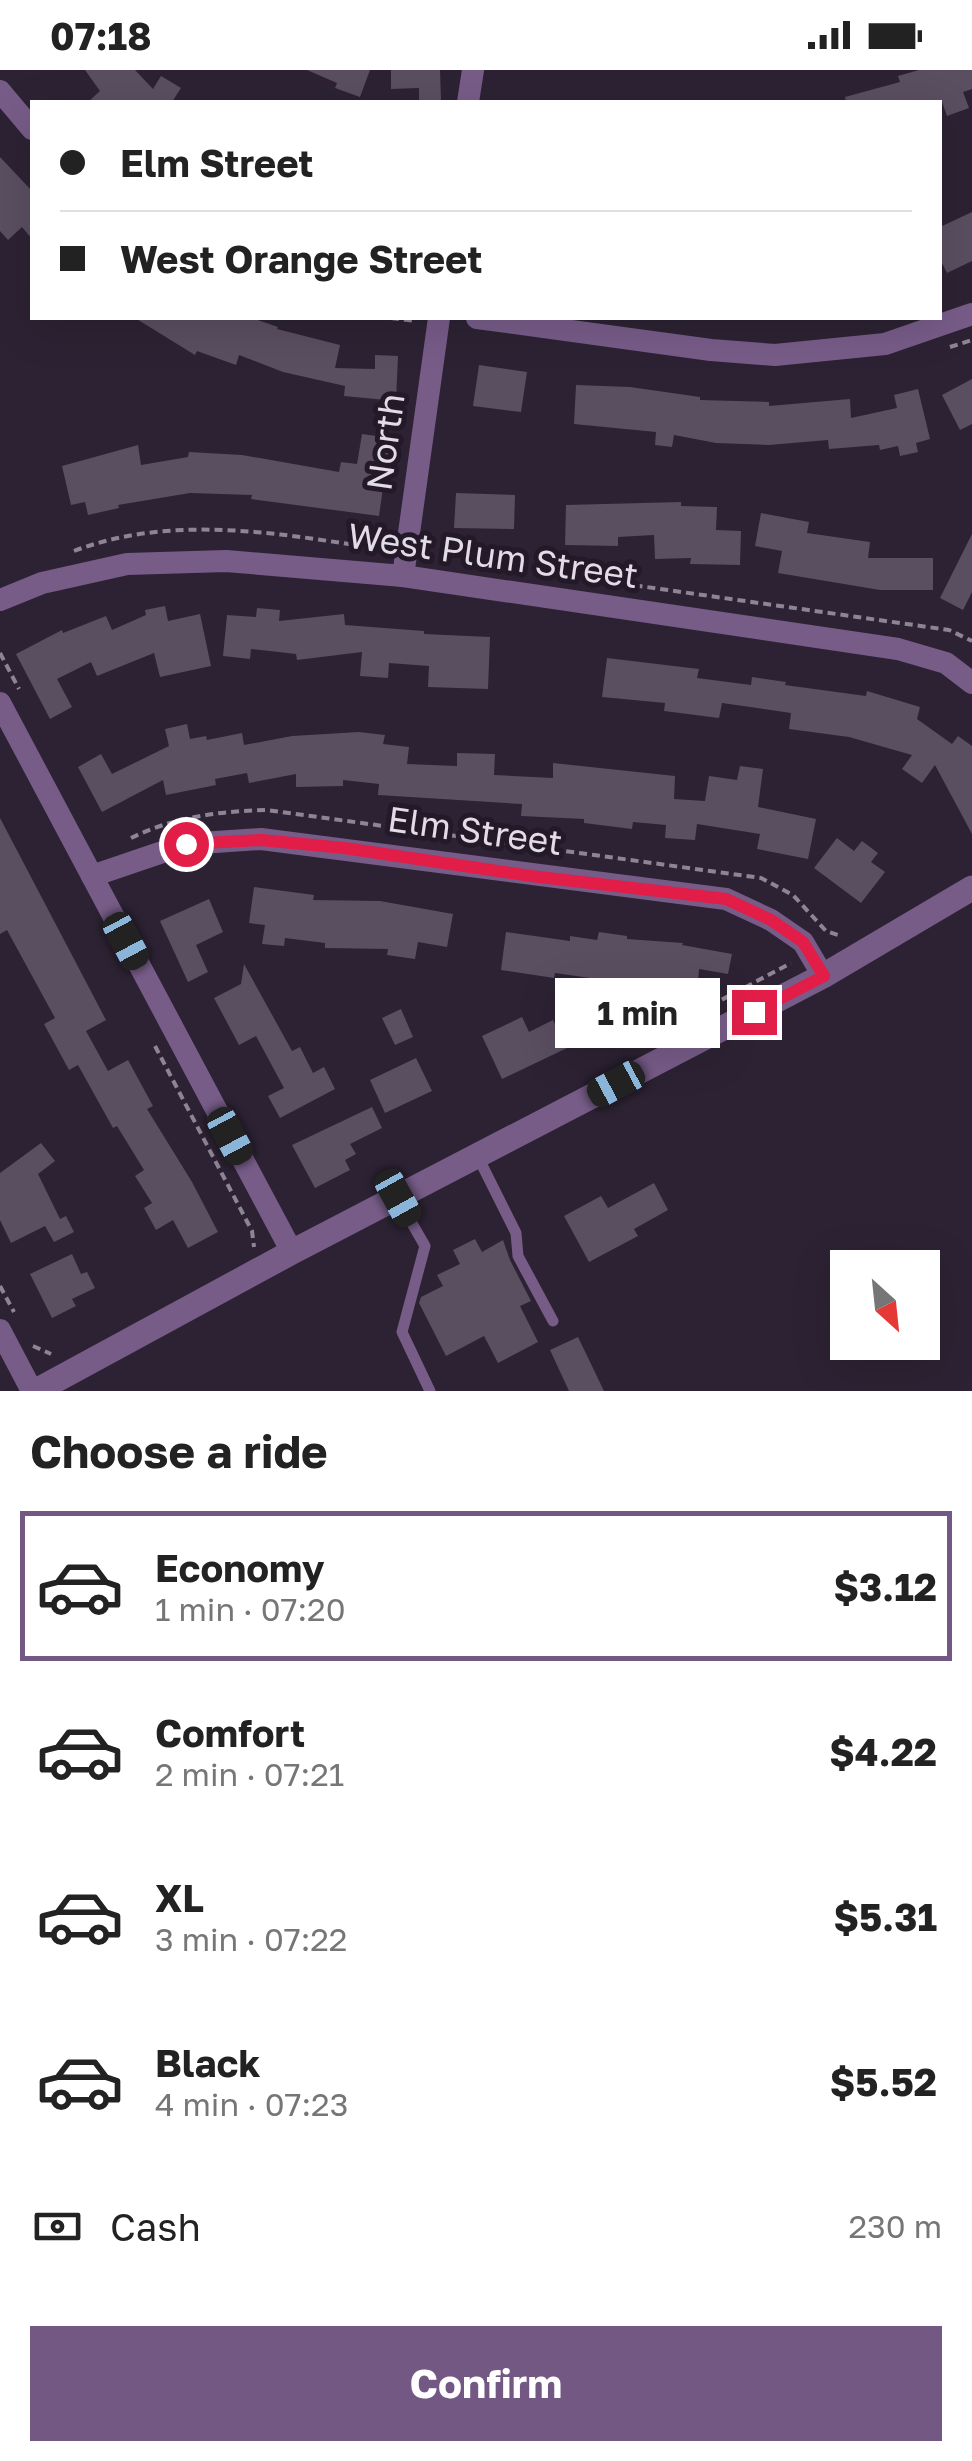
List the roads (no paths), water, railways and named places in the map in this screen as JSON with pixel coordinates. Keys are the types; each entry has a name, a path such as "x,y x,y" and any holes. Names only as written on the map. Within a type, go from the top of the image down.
{"street":[{"path":"468,100 473,70"},
{"path":"0,92 30,127"},
{"path":"492,320 710,350 775,354 886,344 972,314"},
{"name":"North","path":"403,576 438,320"},
{"name":"West Plum Street","path":"0,600 42,583 126,564 226,561 403,576 898,648 946,663 972,683"},
{"path":"0,704 292,1252"},
{"name":"Elm Street","path":"92,876 186,844 261,840 726,899 771,920 803,942 824,976"},
{"path":"0,1330 34,1391 292,1252 824,976 972,888"}],"lane":[{"path":"478,1157 516,1233 518,1256 553,1322"},
{"path":"398,1198 424,1246 402,1332 430,1391"}]}
